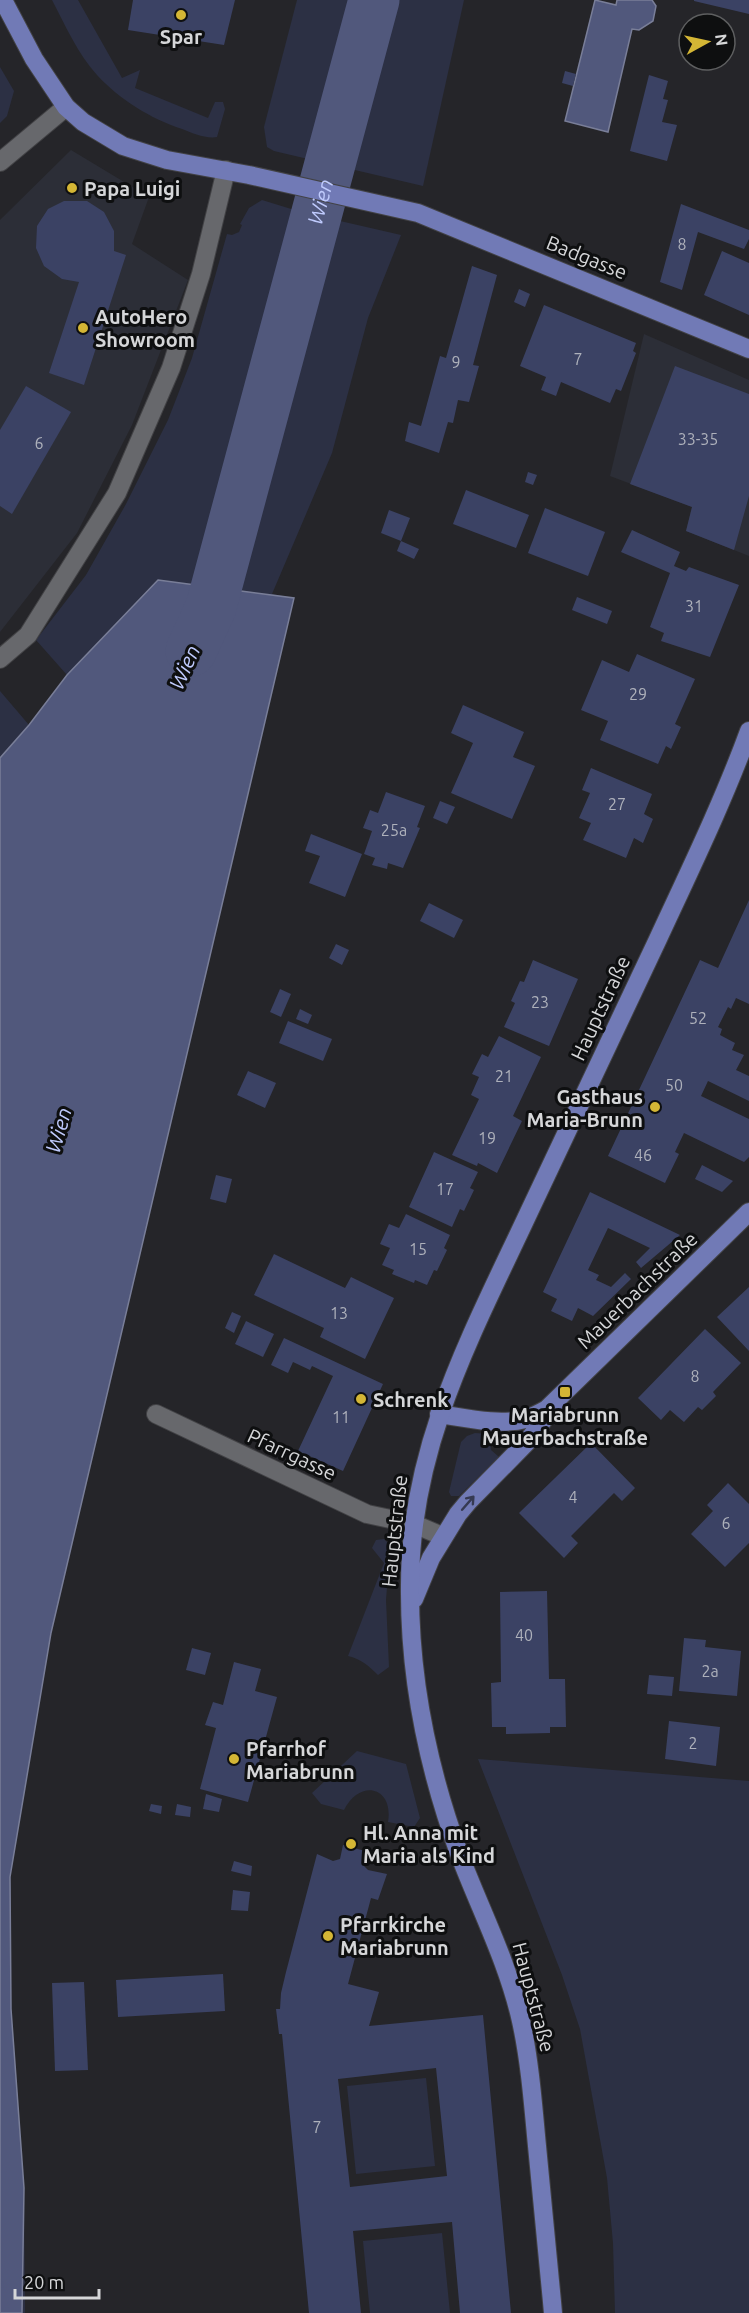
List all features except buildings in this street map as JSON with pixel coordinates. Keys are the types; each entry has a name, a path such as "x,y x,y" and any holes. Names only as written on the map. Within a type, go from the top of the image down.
{"main road":[{"name":"Badgasse","path":"3,0 34,59 66,107 83,122 123,146 167,160 267,178 438,219 749,348"},
{"name":"Hauptstraße","path":"553,2313 530,2072 521,2021 502,1955 460,1857 434,1774 419,1707 410,1609 417,1494 440,1414 467,1344 686,878 727,788 749,731"},
{"name":"Mauerbachstraße","path":"440,1414 471,1419 514,1421 536,1415 547,1409 749,1212"},
{"name":"Mauerbachstraße","path":"410,1609 442,1536 468,1502 528,1442 557,1400"}],"street":[{"path":"0,162 66,107"},
{"path":"0,659 28,635 117,493 171,368 201,273 226,170"},
{"name":"Pfarrgasse","path":"156,1414 367,1514 414,1524 442,1536"}],"shaded area":[{"path":"52,0 78,0 122,78 140,70 135,88 208,118 215,102 223,102 225,109 217,137 199,135 170,125 136,107 115,92 97,75 84,58"},
{"path":"297,0 464,0 423,186 274,151 267,147 264,127"},
{"path":"0,67 14,91 7,116 0,123"},
{"path":"71,150 149,197 132,244 188,280 132,425 77,533 0,632 0,220"},
{"path":"262,200 301,212 401,235 368,318 332,453 272,594 294,598 51,1633 10,1877 11,2009 24,2188 25,2313 0,2313 0,691 29,725 67,675 36,640 86,575 126,504 168,420 192,358 227,234 232,235 239,232 242,225 240,224 249,208"},
{"path":"644,334 749,380 749,556 686,531 692,507 610,476"},
{"path":"475,1433 489,1434 491,1450 499,1457 459,1496 451,1496 449,1492 461,1442 467,1436"},
{"path":"384,1539 390,1549 386,1600 389,1667 378,1675 364,1663 348,1656 384,1563 372,1548 376,1540"},
{"path":"357,1751 406,1764 420,1818 414,1827 388,1822 386,1801 381,1794 374,1791 358,1793 344,1810 321,1804 312,1793"},
{"path":"478,1759 749,1781 749,2313 615,2313 613,2243 607,2178 580,2029 562,1975"},
{"path":"426,2078 435,2166 356,2174 347,2086"},
{"path":"442,2233 450,2313 370,2313 363,2241"}],"water":[{"path":"359,0 385,0 344,167 318,161"},
{"path":"595,0 616,5 617,0 652,0 656,6 653,21 639,30 632,29 608,132 565,121"},
{"path":"158,580 294,598 51,1633 10,1877 11,2009 24,2188 22,2313 0,2313 0,758 29,725 67,675"}],"waterway":[{"name":"Wien","path":"191,651 211,607 374,0"}],"place":[{"name":"Spar","path":"181,15"},
{"name":"Papa Luigi","path":"72,188"},
{"name":"AutoHero Showroom","path":"83,328"},
{"name":"Gasthaus Maria-Brunn","path":"655,1107"},
{"name":"Mariabrunn Mauerbachstraße","path":"565,1392"},
{"name":"Schrenk","path":"361,1399"},
{"name":"Pfarrhof Mariabrunn","path":"234,1759"},
{"name":"Hl. Anna mit Maria als Kind","path":"351,1844"},
{"name":"Pfarrkirche Mariabrunn","path":"328,1936"}]}
